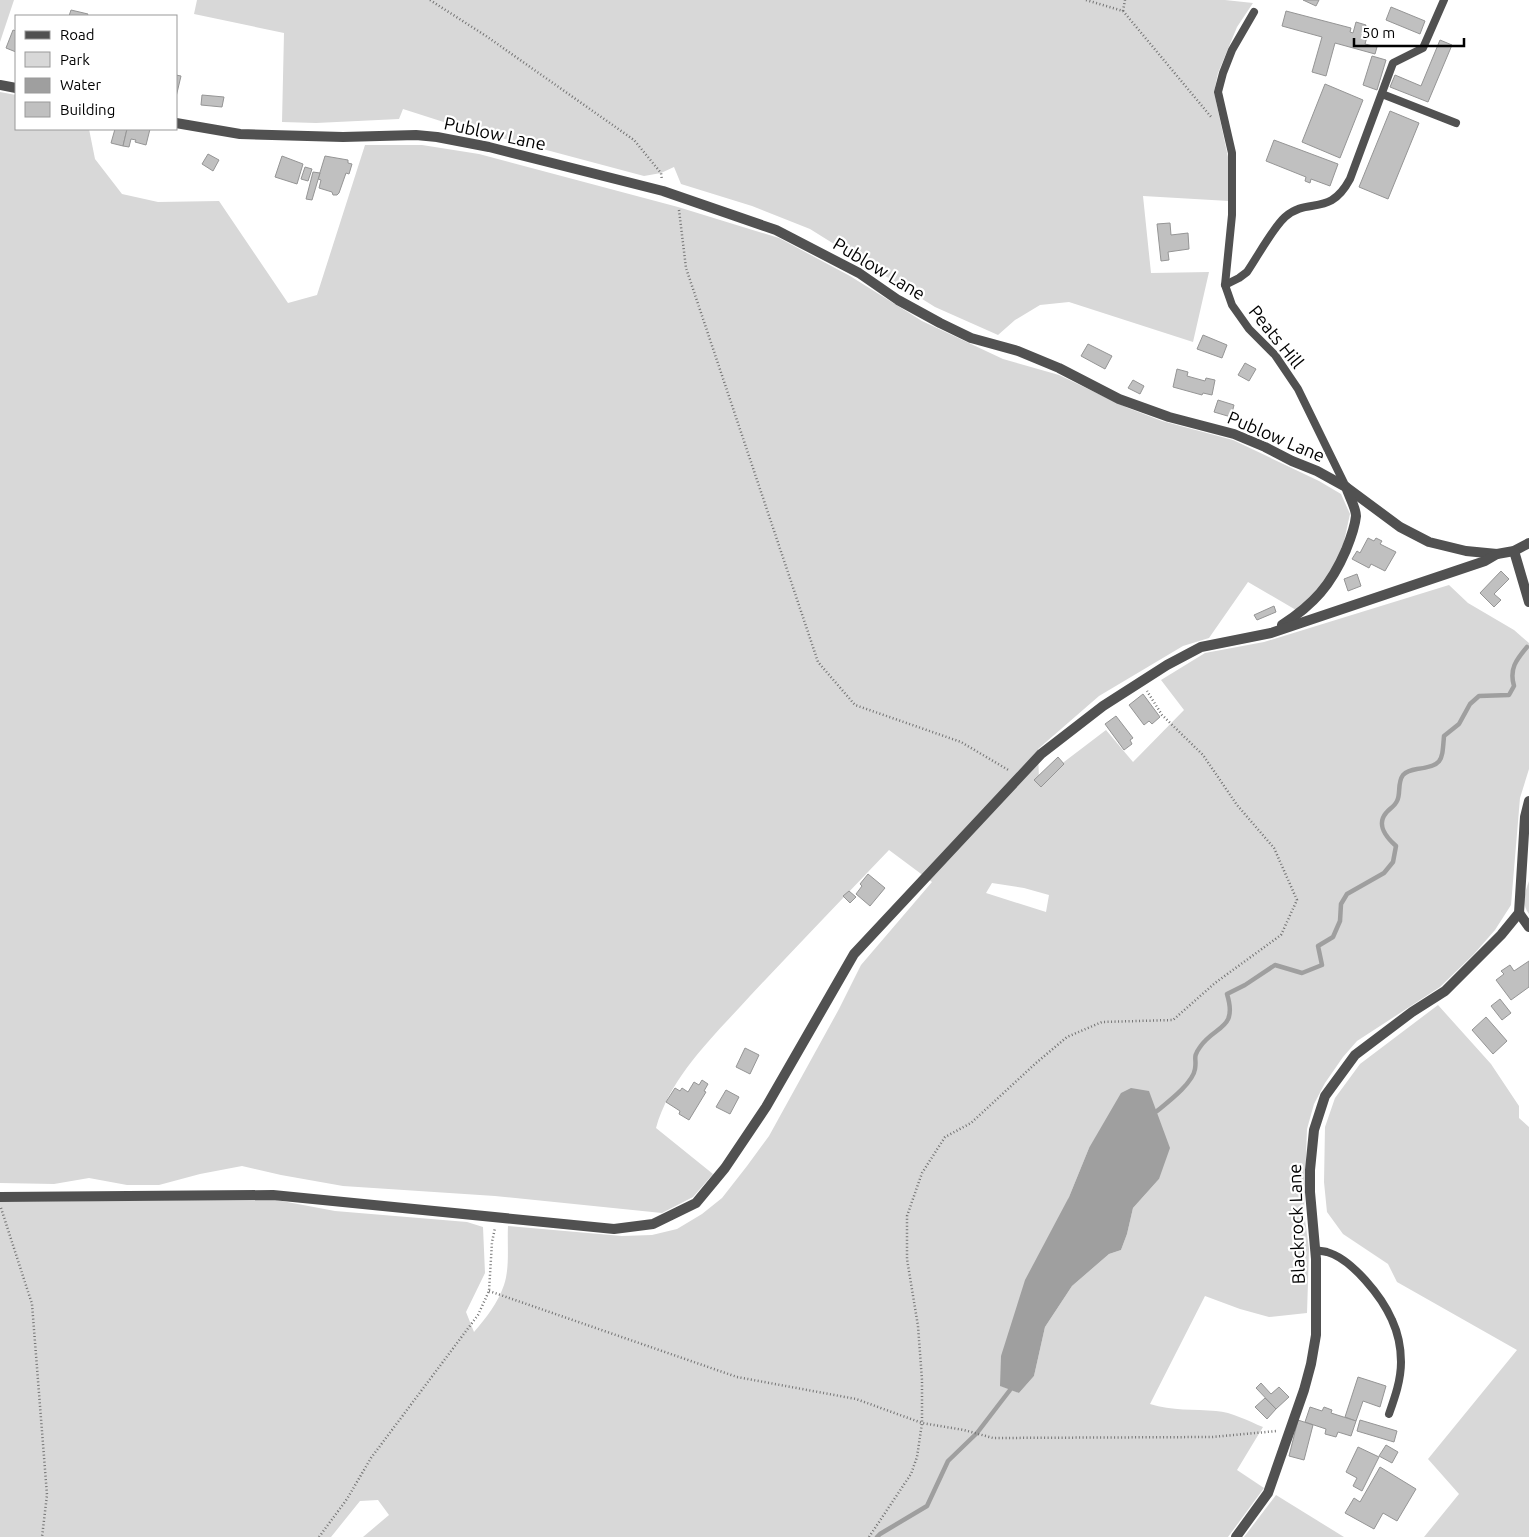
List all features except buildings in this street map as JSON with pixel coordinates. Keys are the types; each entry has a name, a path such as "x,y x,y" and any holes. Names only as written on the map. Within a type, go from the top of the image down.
{"street":[{"path":"0,85 15,88"},
{"name":"Publow Lane","path":"178,123 240,134 334,137 416,135 437,137 489,147 663,191 776,230 858,273 898,300 971,338 1018,351 1059,368 1119,399 1161,414 1234,434 1316,471 1346,487 1400,527 1429,542 1466,551 1497,554 1514,551 1529,543"},
{"path":"1271,633 1300,614 1323,591 1339,565 1351,538 1356,515 1346,487"},
{"path":"1514,551 1529,602"},
{"path":"0,1197 273,1195 614,1229 653,1224 696,1204 725,1168 766,1107 854,954 1041,754 1103,706 1167,665 1201,647 1271,633 1485,561 1497,554"},
{"path":"1529,801 1525,818 1519,913 1529,927"},
{"name":"Blackrock Lane","path":"1236,1537 1268,1493 1304,1390 1311,1364 1316,1335 1315,1250 1310,1170 1314,1130 1325,1096 1355,1055 1412,1012 1445,991 1501,935 1519,913"}],"lane":[{"path":"1225,285 1247,272 1285,217 1296,210 1333,201 1344,191 1393,63 1423,48 1444,0"},
{"name":"Peats Hill","path":"1254,12 1232,50 1223,72 1218,92 1232,153 1232,215 1225,285 1232,305 1249,329 1275,355 1298,389 1346,487"},
{"path":"1382,94 1456,123"},
{"path":"1315,1250 1327,1252 1352,1268 1371,1287 1392,1320 1399,1339 1401,1362 1399,1386 1389,1414"}],"path":[{"path":"430,0 486,36 634,140 661,173 663,191"},
{"path":"1086,0 1123,11 1218,125"},
{"path":"1123,11 1125,0"},
{"path":"678,196 686,268 818,662 855,705 960,742 1020,777"},
{"path":"869,1537 911,1474 917,1456 922,1423 922,1380 918,1326 907,1259 907,1216 922,1173 945,1138 971,1123 1067,1037 1102,1022 1173,1020 1215,983 1281,934 1297,900 1274,848 1237,805 1203,755 1162,715 1141,682"},
{"path":"0,1204 32,1304 47,1495 42,1537"},
{"path":"319,1537 347,1499 371,1458 478,1315 489,1292 492,1242 497,1217"},
{"path":"489,1292 737,1377 856,1399 922,1423 964,1430 993,1438 1212,1437 1290,1430"}],"green space":[{"path":"0,0 14,0 0,42"},
{"path":"197,0 1225,0 1253,3 1237,27 1218,73 1214,92 1228,157 1229,201 1143,196 1151,273 1209,272 1193,342 1069,302 1040,305 1015,320 998,335 935,307 810,229 752,206 681,184 674,167 661,173 644,176 453,125 403,109 399,119 316,123 282,122 284,33 194,14"},
{"path":"0,92 15,95 15,130 89,130 95,159 122,194 158,202 219,201 288,303 317,295 365,145 422,145 479,154 678,207 779,238 850,276 922,321 1003,359 1059,375 1128,408 1162,421 1233,440 1319,481 1341,494 1350,514 1343,546 1321,588 1296,610 1248,582 1209,638 1183,646 1099,696 1038,749 1039,781 1106,730 1133,762 1184,710 1161,680 1205,653 1264,642 1449,585 1468,603 1514,630 1529,643 1529,769 1520,798 1511,905 1495,930 1474,954 1440,987 1357,1041 1325,1083 1314,1104 1307,1129 1304,1212 1309,1249 1307,1313 1269,1317 1205,1296 1150,1404 1175,1409 1228,1413 1263,1427 1237,1470 1264,1488 1228,1537 363,1537 389,1515 378,1500 360,1501 331,1537 0,1537 0,1202 271,1199 335,1211 467,1222 483,1227 485,1273 466,1312 474,1332 495,1304 504,1285 508,1263 508,1226 622,1236 652,1235 677,1229 702,1214 722,1198 769,1136 861,965 932,882 889,850 708,1041 683,1073 663,1109 656,1128 713,1174 693,1197 662,1213 495,1196 343,1186 242,1166 200,1174 159,1185 127,1185 89,1178 54,1184 0,1183","holes":["992,883 1024,888 1049,895 1046,912 986,893","1089,1148 1159,1179 1133,1208 1121,1250 1109,1254 1072,1286 1045,1327 1034,1376 1019,1393 1001,1386 1069,1197"]},
{"path":"1529,881 1529,914 1524,902"},
{"path":"1438,1005 1491,1064 1519,1106 1519,1118 1529,1127 1529,1537 1424,1537 1459,1494 1428,1459 1517,1350 1397,1282 1388,1264 1343,1234 1327,1212 1324,1182 1325,1127 1335,1098 1360,1064"},
{"path":"1276,1495 1344,1537 1244,1537"}],"water":[{"path":"1131,1088 1149,1091 1170,1148 1159,1179 1133,1208 1121,1250 1109,1254 1072,1286 1045,1327 1034,1376 1019,1393 1000,1386 1001,1356 1025,1280 1069,1197 1089,1148 1121,1093"}],"waterway":[{"path":"1157,1111 1190,1080 1195,1069 1195,1056 1198,1051 1206,1040 1227,1021 1230,1014 1227,994 1245,985 1275,965 1302,973 1322,965 1318,946 1333,937 1340,921 1341,904 1347,894 1384,873 1393,862 1396,846 1386,835 1382,822 1383,817 1397,801 1400,781 1403,775 1411,770 1432,766 1440,761 1444,736 1459,724 1470,704 1479,696 1509,695 1514,686 1513,670 1527,647"},
{"path":"877,1537 927,1506 948,1461 977,1433 1010,1390"}]}
